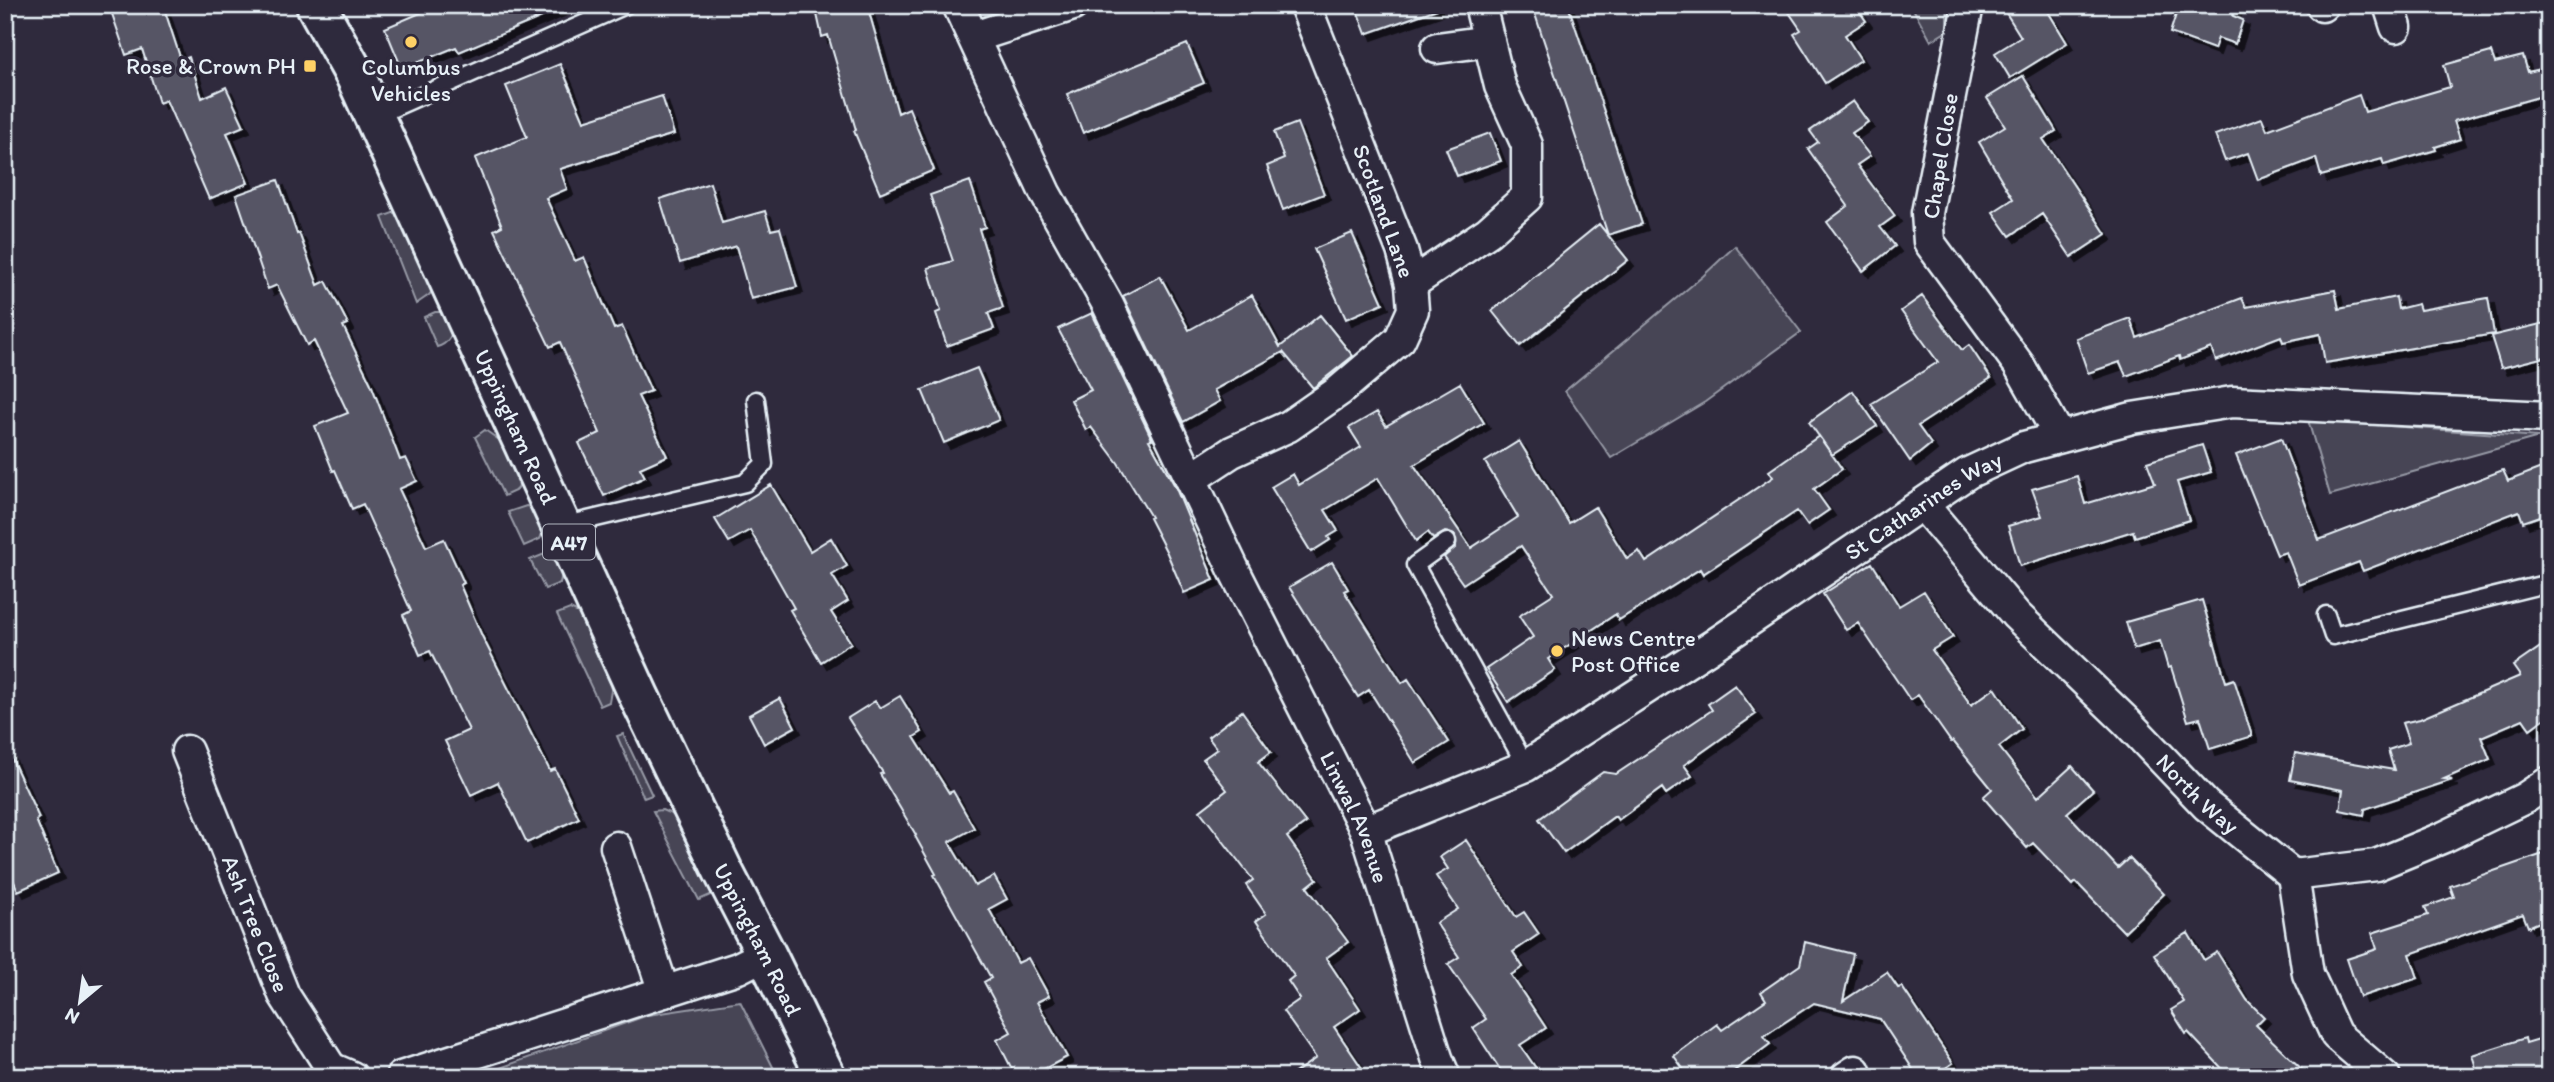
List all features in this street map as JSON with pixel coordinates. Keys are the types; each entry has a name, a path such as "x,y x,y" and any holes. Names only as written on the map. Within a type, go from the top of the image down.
{"highway":[{"name":"Uppingham Road","path":"316,5 356,77 651,721 826,1077"}],"street":[{"path":"958,5 1045,193 1108,306 1191,479"},
{"path":"974,37 1073,5"},
{"name":"Scotland Lane","path":"1191,479 1232,452 1289,426 1374,363 1400,340 1413,310 1411,284 1402,250 1305,5"},
{"path":"1411,284 1488,232 1527,197 1527,145 1500,86 1480,5"},
{"name":"Chapel Close","path":"1968,5 1927,213 1929,242 2019,365 2060,437"},
{"path":"1437,48 1489,40"},
{"name":"St Catharines Way","path":"1366,831 1526,766 1968,473 2024,447 2132,418 2232,402 2549,417"},
{"name":"Linwal Avenue","path":"1191,479 1366,831 1445,1077"},
{"name":"North Way","path":"1923,505 2016,615 2126,721 2206,805 2293,874"},
{"name":"Ash Tree Close","path":"187,751 284,995 331,1068 352,1077"},
{"path":"2385,1077 2336,1035 2308,974 2293,874 2376,865 2444,837 2525,797 2549,782"},
{"path":"616,847 664,992"},
{"path":"401,1077 738,968 766,954"}],"lane":[{"path":"373,117 626,5"},
{"path":"562,526 745,483 764,464 756,400"},
{"path":"1447,542 1415,565 1526,766"},
{"path":"2326,615 2333,636 2549,583"}],"shaded area":[{"path":"1911,5 1947,5 1947,31 1931,41"},
{"path":"401,210 438,285 416,304 382,217"},
{"path":"1735,246 1801,332 1705,402 1611,458 1565,391"},
{"path":"435,312 447,312 455,323 447,341 437,347 424,317"},
{"path":"2308,420 2539,437 2330,495"},
{"path":"485,430 509,447 521,480 517,490 504,496 475,437"},
{"path":"526,506 534,508 544,530 540,539 524,546 508,512"},
{"path":"547,553 558,556 563,569 560,583 545,589 530,560"},
{"path":"570,609 585,616 613,680 609,702 600,706 557,614"},
{"path":"623,734 652,795 644,798 617,736"},
{"path":"662,810 678,817 715,893 699,900 653,811"},
{"path":"740,1001 778,1077 475,1077 648,1015"}],"building":[{"path":"109,5 163,5 181,60 189,57 202,98 226,87 244,126 227,133 248,183 209,199 166,100 159,103 142,49 126,55"},
{"path":"439,5 570,5 459,52 456,47 402,69 385,28"},
{"path":"815,5 867,5 898,113 909,108 934,170 880,193 854,131 856,130 828,35 822,37"},
{"path":"1355,5 1436,5 1437,9 1366,34"},
{"path":"1532,5 1568,5 1642,224 1608,235"},
{"path":"1784,5 1855,5 1866,21 1845,35 1861,60 1825,83 1794,34 1801,30"},
{"path":"2001,5 2044,5 2067,43 2010,78 1995,53 2021,37"},
{"path":"2179,5 2237,5 2233,16 2243,20 2235,44 2218,38 2214,49 2170,33"},
{"path":"1187,44 1204,83 1083,133 1067,94"},
{"path":"2491,52 2495,63 2523,56 2528,72 2549,67 2549,94 2454,121 2460,139 2435,147 2436,150 2384,165 2382,159 2321,176 2316,158 2258,180 2248,153 2225,161 2215,135 2262,118 2267,130 2359,95 2365,112 2450,87 2444,65"},
{"path":"560,64 584,121 662,96 674,134 560,169 567,189 546,198 575,261 584,257 614,329 622,326 651,391 638,396 667,456 640,468 645,477 604,496 579,443 600,433 560,342 550,347 494,230 502,226 475,158 527,137 506,86"},
{"path":"2023,76 2056,131 2043,139 2106,234 2071,257 2042,214 2010,236 1993,212 2013,199 1979,142 2005,126 1987,98"},
{"path":"1853,101 1868,122 1852,133 1870,156 1857,165 1895,216 1880,227 1895,246 1863,271 1827,222 1848,206 1808,149 1818,142 1810,131"},
{"path":"1297,123 1324,194 1283,210 1267,166 1284,159 1274,132"},
{"path":"1490,133 1501,161 1457,176 1446,149"},
{"path":"278,180 318,285 326,281 348,324 343,326 371,384 400,460 406,458 417,481 399,489 426,547 444,539 464,583 460,585 482,636 550,771 555,769 579,818 527,843 498,782 471,795 445,741 469,730 430,651 420,655 403,615 411,611 363,504 352,509 315,426 348,413 314,341 307,345 277,285 268,289 236,195"},
{"path":"970,181 985,227 979,229 1003,308 988,313 994,329 947,346 936,313 941,311 928,268 953,261 930,195"},
{"path":"710,183 722,223 765,211 771,230 780,228 797,287 751,299 736,246 680,263 660,199"},
{"path":"1599,224 1628,260 1520,346 1492,311"},
{"path":"1352,233 1383,303 1346,319 1314,249"},
{"path":"1160,276 1189,330 1252,295 1280,347 1320,315 1353,356 1313,388 1283,352 1214,390 1220,401 1183,422 1123,296"},
{"path":"2335,290 2339,309 2396,297 2398,309 2418,304 2420,310 2488,298 2494,334 2325,363 2320,334 2283,342 2281,336 2216,361 2211,348 2180,360 2179,356 2126,376 2120,362 2088,373 2076,338 2130,318 2137,338 2242,298 2246,307"},
{"path":"1922,296 1962,350 1969,345 1991,378 1918,426 1931,444 1910,461 1871,404 1938,362 1901,311"},
{"path":"1092,313 1152,439 1149,440 1175,486 1214,580 1184,593 1149,518 1151,517 1118,463 1091,427 1086,430 1071,400 1091,390 1058,329"},
{"path":"2549,322 2549,356 2501,368 2491,336"},
{"path":"977,368 999,420 944,443 922,390"},
{"path":"1460,383 1484,423 1414,465 1471,548 1518,517 1485,462 1519,441 1569,523 1595,507 1627,559 1639,551 1646,562 1773,477 1769,471 1819,436 1842,469 1814,489 1829,510 1807,525 1797,511 1703,574 1700,569 1619,620 1616,614 1548,659 1555,670 1508,702 1486,669 1533,637 1519,616 1553,594 1521,546 1463,584 1444,557 1456,547 1455,535 1445,532 1433,539 1428,532 1416,541 1378,478 1325,510 1338,531 1328,537 1330,540 1311,552 1271,487 1293,474 1299,485 1361,447 1349,428 1377,412 1386,426"},
{"path":"1853,391 1877,426 1832,455 1809,422"},
{"path":"2281,438 2319,540 2503,470 2508,481 2549,465 2549,513 2523,522 2519,511 2363,571 2359,562 2299,585 2286,552 2277,555 2236,455"},
{"path":"2202,445 2211,472 2177,482 2189,520 2135,537 2133,531 2020,566 2008,526 2042,516 2032,489 2077,476 2085,504 2155,483 2147,462"},
{"path":"771,485 810,551 831,538 847,566 832,575 848,601 831,612 851,643 821,662 790,610 794,608 750,530 729,542 715,519"},
{"path":"1332,562 1348,589 1344,591 1402,683 1408,679 1449,742 1415,763 1369,690 1358,697 1289,587"},
{"path":"1872,563 1899,606 1924,591 1953,637 1932,650 1971,705 1995,688 2022,729 1999,747 2038,797 2072,766 2093,790 2067,813 2118,868 2129,858 2164,894 2124,932 2076,882 2073,885 2033,843 2027,848 1983,797 1992,789 1953,741 1951,742 1918,695 1910,700 1858,623 1846,630 1823,594"},
{"path":"2202,600 2226,682 2234,679 2252,736 2210,749 2200,718 2188,721 2160,641 2134,649 2126,622"},
{"path":"2549,641 2549,715 2530,729 2523,719 2481,737 2490,759 2444,779 2452,780 2365,809 2364,815 2340,810 2343,790 2290,780 2295,753 2394,770 2388,750 2409,743 2402,723 2420,719 2520,676 2513,666"},
{"path":"1735,685 1756,714 1684,765 1692,776 1666,794 1662,788 1618,820 1615,816 1564,853 1539,819 1603,772 1616,774 1712,710 1708,704"},
{"path":"900,696 922,732 914,737 949,793 953,791 974,828 949,842 975,886 994,876 1007,899 989,909 1018,963 1028,958 1049,996 1037,1002 1067,1057 1029,1077 1016,1077 997,1040 1011,1032 984,982 991,978 934,875 936,874 916,835 880,774 883,773 848,718 875,701 880,708"},
{"path":"780,698 795,727 764,744 749,715"},
{"path":"1242,711 1271,752 1258,762 1306,823 1287,837 1317,879 1307,887 1348,942 1326,958 1360,1009 1334,1027 1368,1077 1289,1077 1316,1058 1283,1011 1300,999 1288,981 1294,976 1256,921 1266,914 1246,885 1253,880 1200,811 1227,790 1203,759 1217,749 1208,737"},
{"path":"5,744 39,818 36,820 58,873 18,891 5,861"},
{"path":"1466,840 1516,917 1524,912 1539,934 1513,952 1523,967 1511,975 1546,1028 1520,1045 1542,1077 1505,1077 1473,1028 1486,1019 1448,964 1459,957 1436,923 1458,909 1436,876 1448,869 1440,857"},
{"path":"2549,852 2549,918 2528,927 2523,914 2410,954 2418,978 2360,997 2347,959 2377,949 2372,933 2428,915 2425,907 2454,897 2450,886"},
{"path":"2188,933 2204,960 2217,952 2247,1000 2264,1017 2256,1025 2310,1077 2230,1077 2188,1032 2186,1034 2171,1010 2184,1002 2154,954"},
{"path":"1805,942 1853,954 1843,1001 1887,972 1898,988 1902,987 1953,1063 1932,1077 1918,1077 1880,1019 1814,1003 1764,1036 1770,1044 1726,1077 1689,1077 1674,1056 1717,1024 1722,1030 1766,1000 1761,992 1800,965"},
{"path":"2549,1036 2549,1069 2524,1077 2479,1077 2472,1055 2525,1038 2526,1043"}],"place":[{"name":"Columbus Vehicles","path":"411,42"},
{"name":"Rose & Crown PH","path":"310,66"},
{"name":"News Centre Post Office","path":"1557,651"}]}
